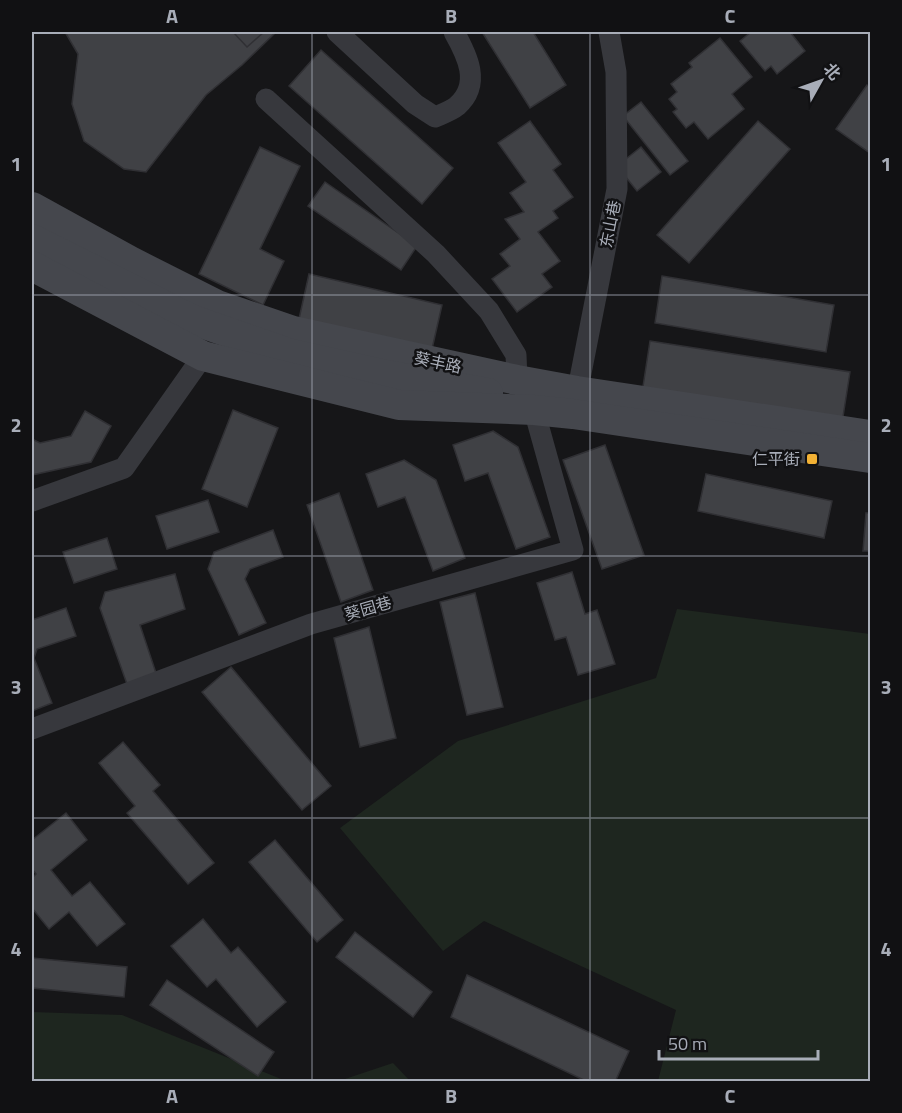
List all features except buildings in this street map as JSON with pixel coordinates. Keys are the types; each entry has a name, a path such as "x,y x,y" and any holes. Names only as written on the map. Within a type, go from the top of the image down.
{"main road":[{"name":"葵丰路","path":"32,207 130,261 217,305 293,331 517,380 575,403 870,459"},
{"path":"32,239 194,320 291,354 381,375 575,403"},
{"name":"葵丰路","path":"32,266 203,356 399,405 534,410 575,403 870,435"}],"street":[{"path":"337,32 415,105 435,117 456,107 469,92 471,76 465,52 454,32"},
{"name":"东山巷","path":"575,403 616,189 616,72 609,32"},
{"path":"266,99 436,254 489,311 516,355 517,380"},
{"path":"32,501 124,468 203,356"},
{"name":"葵园巷","path":"32,729 311,624 573,550 534,410"}],"shaded area":[{"path":"677,609 870,634 870,1081 658,1081 676,1010 484,921 443,951 340,828 458,741 656,678"},
{"path":"32,1012 122,1015 286,1081 32,1082"},
{"path":"393,1063 410,1081 339,1081"}],"place":[{"name":"仁平街","path":"812,459"}]}
